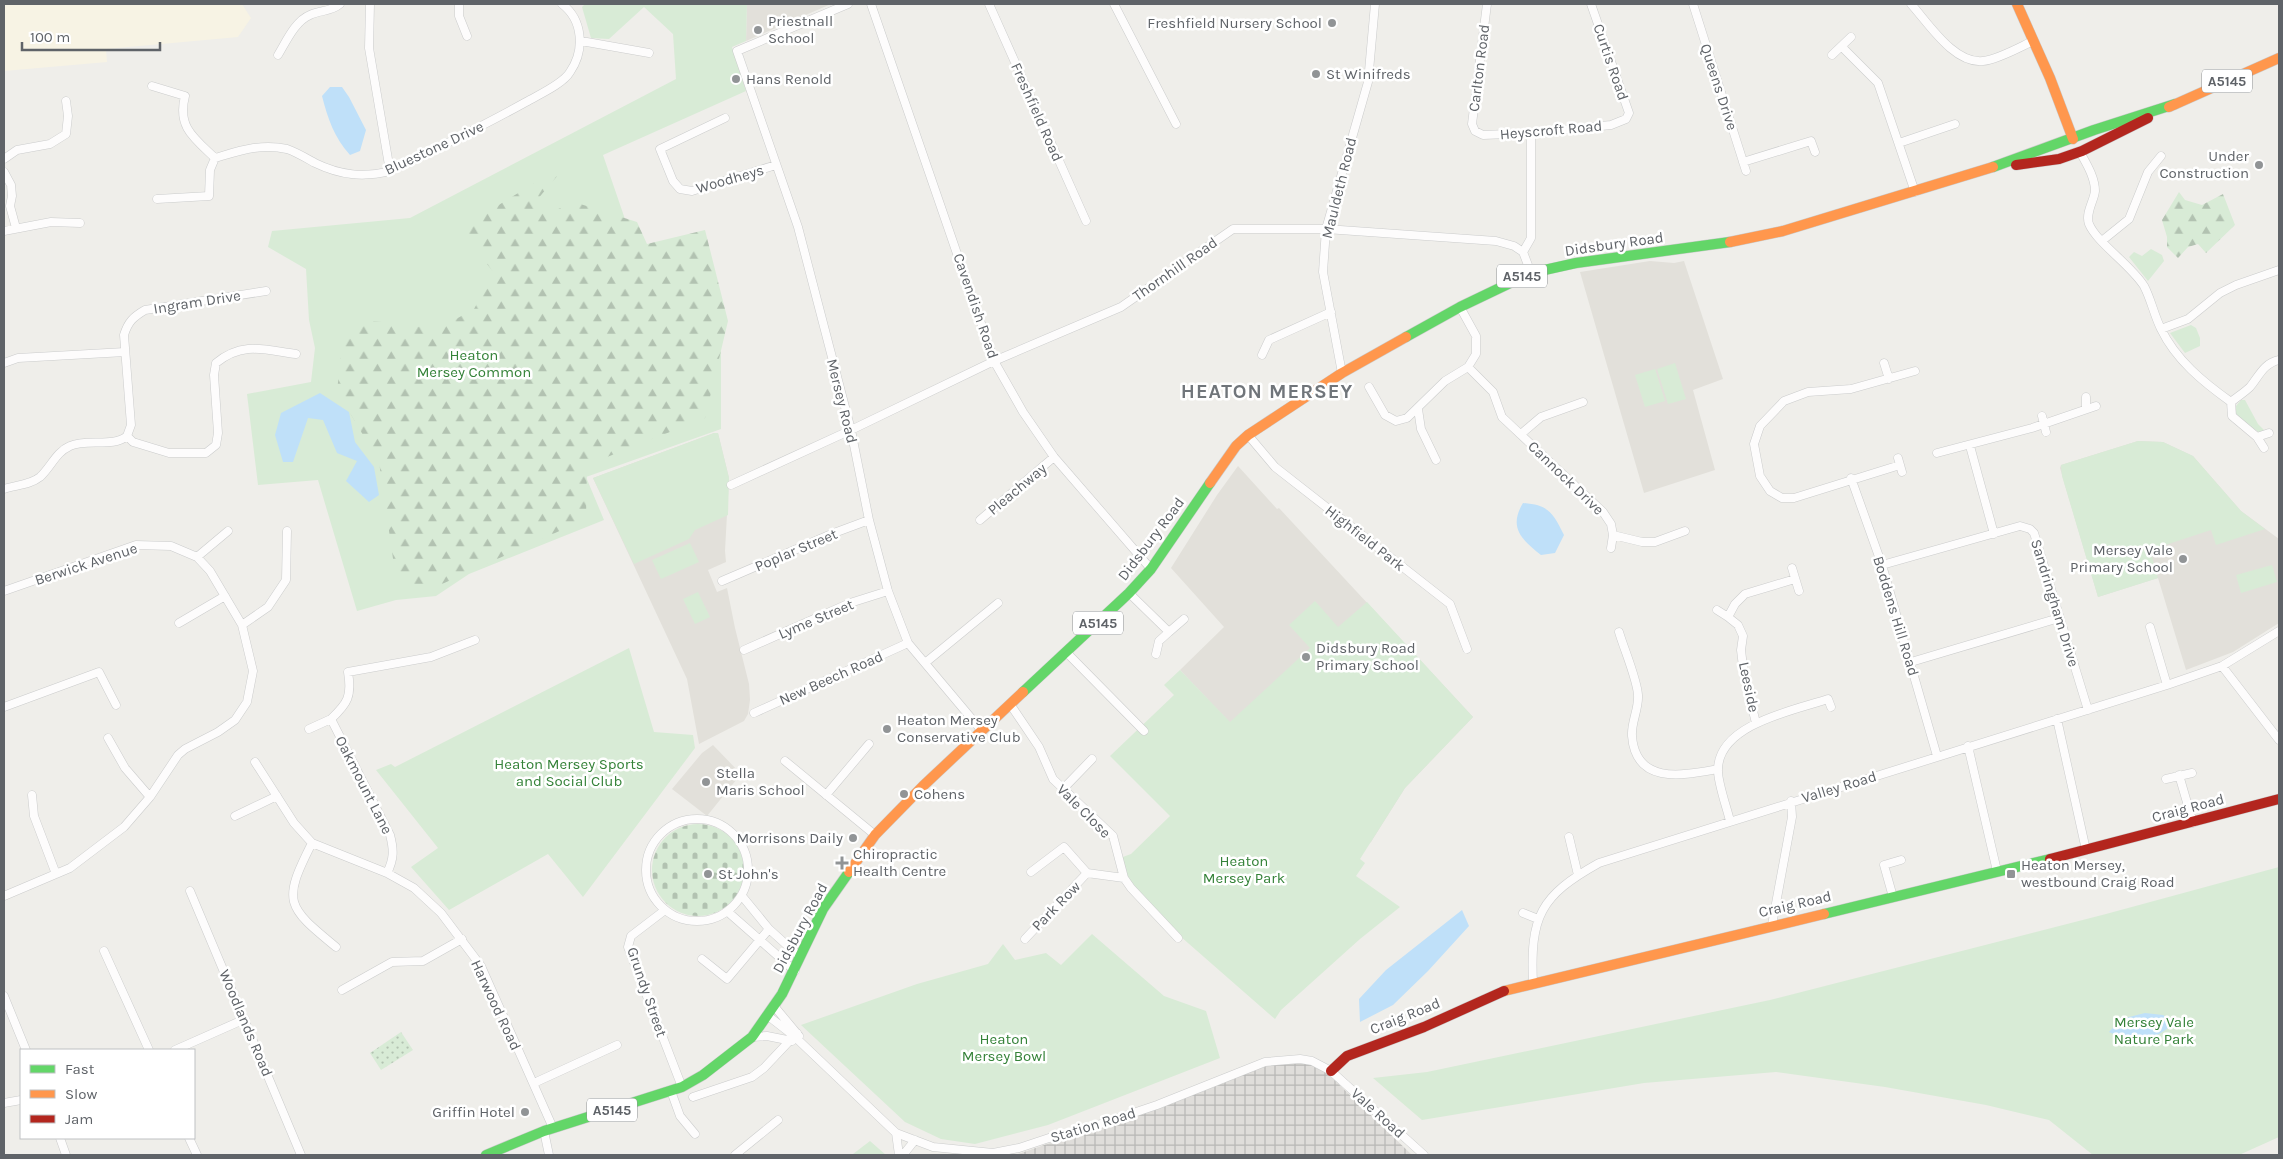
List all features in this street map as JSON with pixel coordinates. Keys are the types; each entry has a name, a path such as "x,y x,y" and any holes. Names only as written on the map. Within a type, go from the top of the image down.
{"main road":[{"path":"2017,4 2080,152"},
{"name":"Didsbury Road","path":"1988,169 2059,159 2080,152 2098,145 2175,104 2279,58"},
{"name":"Didsbury Road","path":"486,1155 548,1130 671,1092 703,1075 752,1037 774,1006 795,971 800,956 823,909 875,835 923,786 1129,593 1151,569 1233,450 1248,435 1342,372 1460,307 1531,273 1576,263 1748,239 1783,231 1988,169 2094,130 2175,104"},
{"path":"2062,108 2074,124 2084,130 2094,130"},
{"name":"Craig Road","path":"1331,1071 1347,1056 1424,1027 1497,993 2086,850 2279,799"}],"street":[{"path":"278,55 297,24 309,15 335,9 340,4"},
{"path":"370,4 369,48 390,171"},
{"path":"459,4 459,16 467,36"},
{"path":"562,4 569,9 577,23 581,41 649,53"},
{"name":"Mersey Road","path":"848,4 737,51 798,227 851,430 869,520 888,591 908,644 982,731"},
{"name":"Cavendish Road","path":"871,4 994,361 1023,412 1054,457 1151,569"},
{"name":"Freshfield Road","path":"989,4 1086,221"},
{"path":"1114,4 1176,124"},
{"name":"Mauldeth Road","path":"1342,372 1323,272 1326,229 1368,82 1375,4"},
{"name":"Carlton Road","path":"1475,131 1472,124 1487,4"},
{"name":"Curtis Road","path":"1591,4 1629,113 1626,119"},
{"name":"Queens Drive","path":"1692,4 1746,171"},
{"path":"1911,4 1955,53 1970,61 1985,61 2033,41"},
{"path":"1832,55 1851,37"},
{"name":"Bluestone Drive","path":"215,158 249,148 274,148 289,150 333,172 348,175 378,174 390,171 472,132 550,89 570,73 581,41"},
{"path":"1842,47 1878,83 1915,192"},
{"path":"152,86 185,96 181,111 185,125 191,135 215,158 210,170 209,196 157,199"},
{"path":"4,160 17,150 50,144 66,134 68,116 66,101"},
{"name":"Woodheys","path":"725,118 660,149 673,181 680,189 692,191 776,165"},
{"name":"Heyscroft Road","path":"1475,131 1483,135 1531,133 1611,124 1626,119"},
{"path":"1899,143 1955,124"},
{"path":"1531,133 1532,238 1523,252 1531,273"},
{"path":"1743,162 1811,141 1815,152"},
{"path":"2080,152 2091,175 2095,191 2088,222 2098,237 2103,240 2144,286 2161,329 2176,354 2208,385 2231,402 2232,416 2257,437 2264,448"},
{"path":"2103,240 2129,219 2148,172 2155,170 2160,156"},
{"path":"4,172 11,184 12,196 10,206 16,228"},
{"path":"4,231 51,222 80,223"},
{"name":"Thornhill Road","path":"731,485 994,361 1121,307 1233,228 1326,229 1496,241 1514,246 1523,252"},
{"path":"2161,329 2188,319 2220,293 2236,285 2279,270"},
{"name":"Ingram Drive","path":"127,436 131,425 124,335 127,325 134,316 145,310 266,291"},
{"path":"1368,387 1385,415 1396,421 1407,418 1445,381 1468,367 1476,354 1476,336 1460,307"},
{"path":"1262,355 1269,340 1330,312"},
{"path":"4,489 29,483 40,477 62,451 70,446 122,440 127,436 133,442 169,453 206,453 216,445 218,433 214,375 216,363 237,350 254,348 296,354"},
{"path":"4,364 18,358 125,352"},
{"path":"2231,402 2249,388 2261,371 2274,361 2279,360"},
{"path":"1884,363 1889,379"},
{"name":"Cannock Drive","path":"1468,367 1493,392 1502,417 1603,512 1611,524 1613,535"},
{"path":"1900,465 1852,478 1794,498 1782,498 1770,491 1760,476 1754,444 1760,426 1784,401 1808,392 1851,390 1915,371"},
{"path":"2086,397 2086,409"},
{"path":"1521,434 1541,416 1584,402"},
{"path":"1937,453 1970,446 2096,406"},
{"path":"1418,408 1421,429 1436,460"},
{"path":"2257,437 2269,433"},
{"name":"Highfield Park","path":"1248,435 1275,467 1450,604 1467,649"},
{"path":"1970,446 1994,534"},
{"name":"Pleachway","path":"980,520 1054,457"},
{"name":"Boddens Hill Road","path":"1852,478 1882,565 1937,756"},
{"name":"Poplar Street","path":"722,581 869,520"},
{"name":"Sandringham Drive","path":"1882,565 2020,526 2030,529 2034,533 2088,710"},
{"path":"197,557 228,531"},
{"path":"1611,548 1613,535 1642,542 1655,542 1684,531"},
{"path":"242,625 268,607 286,580 287,532"},
{"name":"Berwick Avenue","path":"4,592 136,545 171,546 197,557 210,571 242,625 253,671 248,702 230,725 185,749 178,755 150,797 124,827 83,860 56,874 4,896"},
{"path":"1792,568 1799,591"},
{"path":"1728,618 1735,604 1745,594 1795,579"},
{"name":"Lyme Street","path":"744,650 850,603 888,591"},
{"path":"1129,593 1169,632"},
{"path":"179,623 225,596"},
{"path":"925,663 998,603"},
{"name":"Leeside","path":"1717,610 1738,625 1743,636 1741,650 1744,675 1756,723"},
{"path":"1910,662 2059,618"},
{"path":"1156,654 1160,640 1184,619"},
{"path":"2150,627 2167,685"},
{"name":"Valley Road","path":"1533,984 1532,956 1538,919 1556,890 1599,863 1791,801 2167,685 2222,666 2279,631"},
{"path":"1619,632 1638,693 1632,737 1638,756 1648,768 1664,775 1678,776 1718,769"},
{"path":"331,719 343,708 349,698 350,684 348,672 431,657 475,640"},
{"name":"New Beech Road","path":"754,713 908,644"},
{"path":"1067,653 1144,731"},
{"path":"2222,666 2279,740"},
{"path":"4,707 99,672 116,705"},
{"path":"1730,821 1718,769 1722,753 1738,734 1756,723 1830,703"},
{"name":"Vale Close","path":"1010,704 1039,747 1053,779 1113,836 1124,878 1131,888 1178,938"},
{"name":"Oakmount Lane","path":"309,728 331,719 390,834 394,852 393,862 387,874"},
{"path":"2057,719 2086,850"},
{"path":"108,738 125,768 150,797"},
{"path":"826,795 868,744"},
{"path":"1968,746 1997,871"},
{"path":"1063,789 1092,759"},
{"path":"785,761 875,835"},
{"name":"Harwood Road","path":"255,762 294,823 312,843 387,874 414,888 429,900 462,939 480,966 534,1083 548,1130 549,1155"},
{"path":"2166,779 2192,773"},
{"path":"2179,775 2193,823"},
{"path":"32,795 34,816 56,874"},
{"path":"235,816 276,796"},
{"path":"1772,925 1792,817 1791,801"},
{"path":"689,818 706,819 722,824 735,834 745,848 749,864 748,881 742,896 728,912 713,919 696,922 679,918 665,910 653,897 647,881 646,864 650,848 660,834 673,824 689,818"},
{"path":"1569,837 1578,875"},
{"path":"312,843 295,877 292,894 297,910 306,922 336,947"},
{"path":"1031,872 1064,847 1087,873 1124,878"},
{"path":"1893,897 1884,865 1901,860"},
{"name":"Park Row","path":"1025,939 1087,873"},
{"name":"Woodlands Road","path":"190,891 301,1155"},
{"path":"742,896 769,929 800,956"},
{"name":"Grundy Street","path":"665,910 630,936 628,947 682,1087"},
{"path":"728,912 795,971"},
{"path":"1523,913 1538,919"},
{"path":"702,959 727,979 761,941 769,929"},
{"path":"342,990 392,962 423,961 462,939"},
{"path":"104,951 149,1049"},
{"path":"4,996 26,1049"},
{"name":"Station Road","path":"774,1006 794,1037 818,1059"},
{"name":"Station Road","path":"768,1015 818,1059 896,1133 934,1147 957,1150 993,1152 1010,1150 1068,1135 1157,1105 1265,1062 1300,1059 1312,1061 1331,1071"},
{"path":"177,1049 245,1019"},
{"path":"752,1037 794,1037"},
{"path":"693,1097 752,1077 764,1068 794,1037"},
{"path":"534,1083 617,1045"},
{"name":"Vale Road","path":"1331,1071 1424,1155"},
{"path":"671,1092 680,1116 695,1134"},
{"path":"4,1103 20,1100"},
{"path":"735,1155 778,1120"},
{"path":"896,1133 899,1155"},
{"path":"60,1139 66,1155"},
{"path":"189,1139 197,1155"},
{"path":"903,1155 915,1140"}],"shaded area":[{"path":"4,4 242,4 251,18 238,37 106,49 107,62 4,71"},
{"name":"Priestnall School","path":"747,4 831,4 746,41"},
{"path":"1650,261 1674,263 1684,261 1723,379 1693,390 1715,470 1644,493 1580,272"},
{"path":"718,433 729,478 726,562 708,570 717,592 727,588 749,684 750,700 748,714 744,721 699,744 687,679 593,478"},
{"name":"Mersey Vale Primary School","path":"2138,441 2163,442 2193,456 2241,511 2279,539 2279,623 2233,652 2186,670 2158,578 2098,597 2060,468 2061,465"},
{"name":"Didsbury Road Primary School","path":"1238,466 1473,717 1405,788 1371,842 1354,854 1180,670 1224,627 1171,568 1217,495"},
{"name":"Stella Maris School","path":"713,745 741,774 707,816 672,789 702,753"},
{"path":"1310,1062 1325,1071 1412,1155 1015,1155 1189,1095 1258,1064"}],"green space":[{"name":"Heaton Mersey Common","path":"585,4 747,4 746,41 732,47 746,91 603,155 638,257 721,350 721,429 586,477 604,520 469,574 436,596 396,600 357,611 318,480 258,485 247,394 311,382 315,348 309,320 306,269 268,247 272,231 410,218 676,79 673,34 644,7 609,39 591,38 582,7"},
{"path":"570,161 536,201 547,214 574,202 637,222 647,244 705,230 728,321 705,418 587,465 586,519 442,584 397,586 379,462 337,391 344,329 374,321 438,329 474,309 494,273 460,229"},
{"path":"2179,192 2185,200 2202,205 2223,194 2235,225 2206,253 2198,244 2188,247 2178,258 2167,247 2167,237 2162,220"},
{"path":"2151,249 2162,255 2164,261 2148,281 2129,257 2134,252 2142,256"},
{"path":"2191,325 2196,328 2200,338 2200,346 2185,353 2170,333"},
{"path":"1675,363 1686,399 1668,404 1657,369"},
{"path":"1655,369 1665,401 1645,407 1635,375"},
{"path":"2241,400 2245,400 2258,424 2265,431 2260,433 2236,416 2236,406"},
{"path":"718,433 729,478 728,515 695,530 689,539 634,564 593,478"},
{"path":"2138,441 2163,442 2193,456 2241,511 2265,529 2216,545 2211,530 2150,550 2158,578 2098,597 2062,476 2061,465"},
{"path":"690,543 699,562 661,579 652,560"},
{"path":"2272,565 2277,582 2241,593 2236,575"},
{"path":"698,592 710,617 695,624 683,599"},
{"name":"Heaton Mersey Park","path":"1315,601 1338,627 1367,602 1473,717 1405,788 1360,859 1365,863 1356,876 1400,907 1360,939 1281,1010 1275,1019 1180,936 1126,876 1120,858 1131,854 1170,816 1110,756 1174,695 1164,685 1180,670 1230,722 1310,648 1289,625"},
{"name":"Heaton Mersey Sports and Social Club","path":"629,648 654,732 693,735 695,748 583,897 548,854 449,910 411,867 438,848 376,770 391,764 395,767"},
{"path":"698,824 716,827 731,837 741,852 744,870 741,888 731,903 716,913 698,916 680,913 665,903 655,888 652,870 655,852 665,837 680,827"},
{"name":"Mersey Vale Nature Park","path":"2279,867 2279,1137 2239,1155 2093,1155 2049,1120 1986,1105 1885,1087 1776,1072 1644,1083 1422,1120 1373,1078 1427,1072 1770,1000 2106,914"},
{"name":"Heaton Mersey Bowl","path":"1092,934 1164,996 1206,1011 1220,1058 1048,1125 975,1144 941,1139 905,1122 801,1025 917,984 988,964 1003,944 1015,960 1046,953 1061,965"},
{"path":"401,1032 413,1050 381,1070 370,1053"},
{"path":"870,1141 886,1155 848,1155 853,1154"}],"water":[{"path":"330,87 342,87 366,130 360,151 350,155 336,134 324,104 322,96"},
{"path":"320,393 349,412 355,442 374,467 379,495 369,502 346,481 357,461 337,453 323,420 308,418 293,462 283,462 275,435 281,413"},
{"path":"1523,503 1544,508 1557,521 1564,535 1555,553 1541,555 1519,533 1517,520"},
{"path":"1462,910 1469,926 1428,971 1393,1005 1360,1022 1359,999 1386,970"},
{"path":"2145,1013 2163,1015 2175,1022 2159,1034 2144,1039 2127,1038 2109,1032 2121,1019"}],"traffic: fast":[{"path":"1993,167 2094,130 2175,104"},
{"path":"1406,337 1460,307 1531,273 1576,263 1730,242"},
{"path":"1023,692 1129,593 1151,569 1210,483"},
{"path":"1824,914 2050,859"},
{"path":"486,1155 544,1131 682,1087 703,1075 752,1037 782,994 823,909 849,872"}],"traffic: slow":[{"path":"2017,4 2050,78 2073,139"},
{"path":"2169,107 2279,58"},
{"path":"1730,242 1783,231 1993,167"},
{"path":"1210,483 1236,446 1248,435 1342,373 1406,337"},
{"path":"849,872 875,835 923,786 1023,692"},
{"path":"1504,991 1824,914"}],"traffic: jam":[{"path":"2016,165 2059,159 2082,151 2148,118"},
{"path":"2050,859 2279,799"},
{"path":"1331,1071 1347,1056 1424,1027 1504,991"}],"place":[{"name":"Freshfield Nursery School","path":"1332,23"},
{"name":"Priestnall School","path":"758,30"},
{"name":"St Winifreds","path":"1316,74"},
{"name":"Hans Renold","path":"736,79"},
{"name":"Under Construction","path":"2259,165"},
{"name":"Mersey Vale Primary School","path":"2183,559"},
{"name":"Didsbury Road Primary School","path":"1306,657"},
{"name":"Heaton Mersey Conservative Club","path":"887,729"},
{"name":"Stella Maris School","path":"706,782"},
{"name":"Cohens","path":"904,794"},
{"name":"Morrisons Daily","path":"853,838"},
{"name":"Chiropractic Health Centre","path":"842,863"},
{"name":"St John's","path":"708,874"},
{"name":"Heaton Mersey, westbound Craig Road","path":"2011,874"},
{"name":"Griffin Hotel","path":"525,1112"}],"district":[{"name":"HEATON MERSEY","path":"1267,391"}]}
